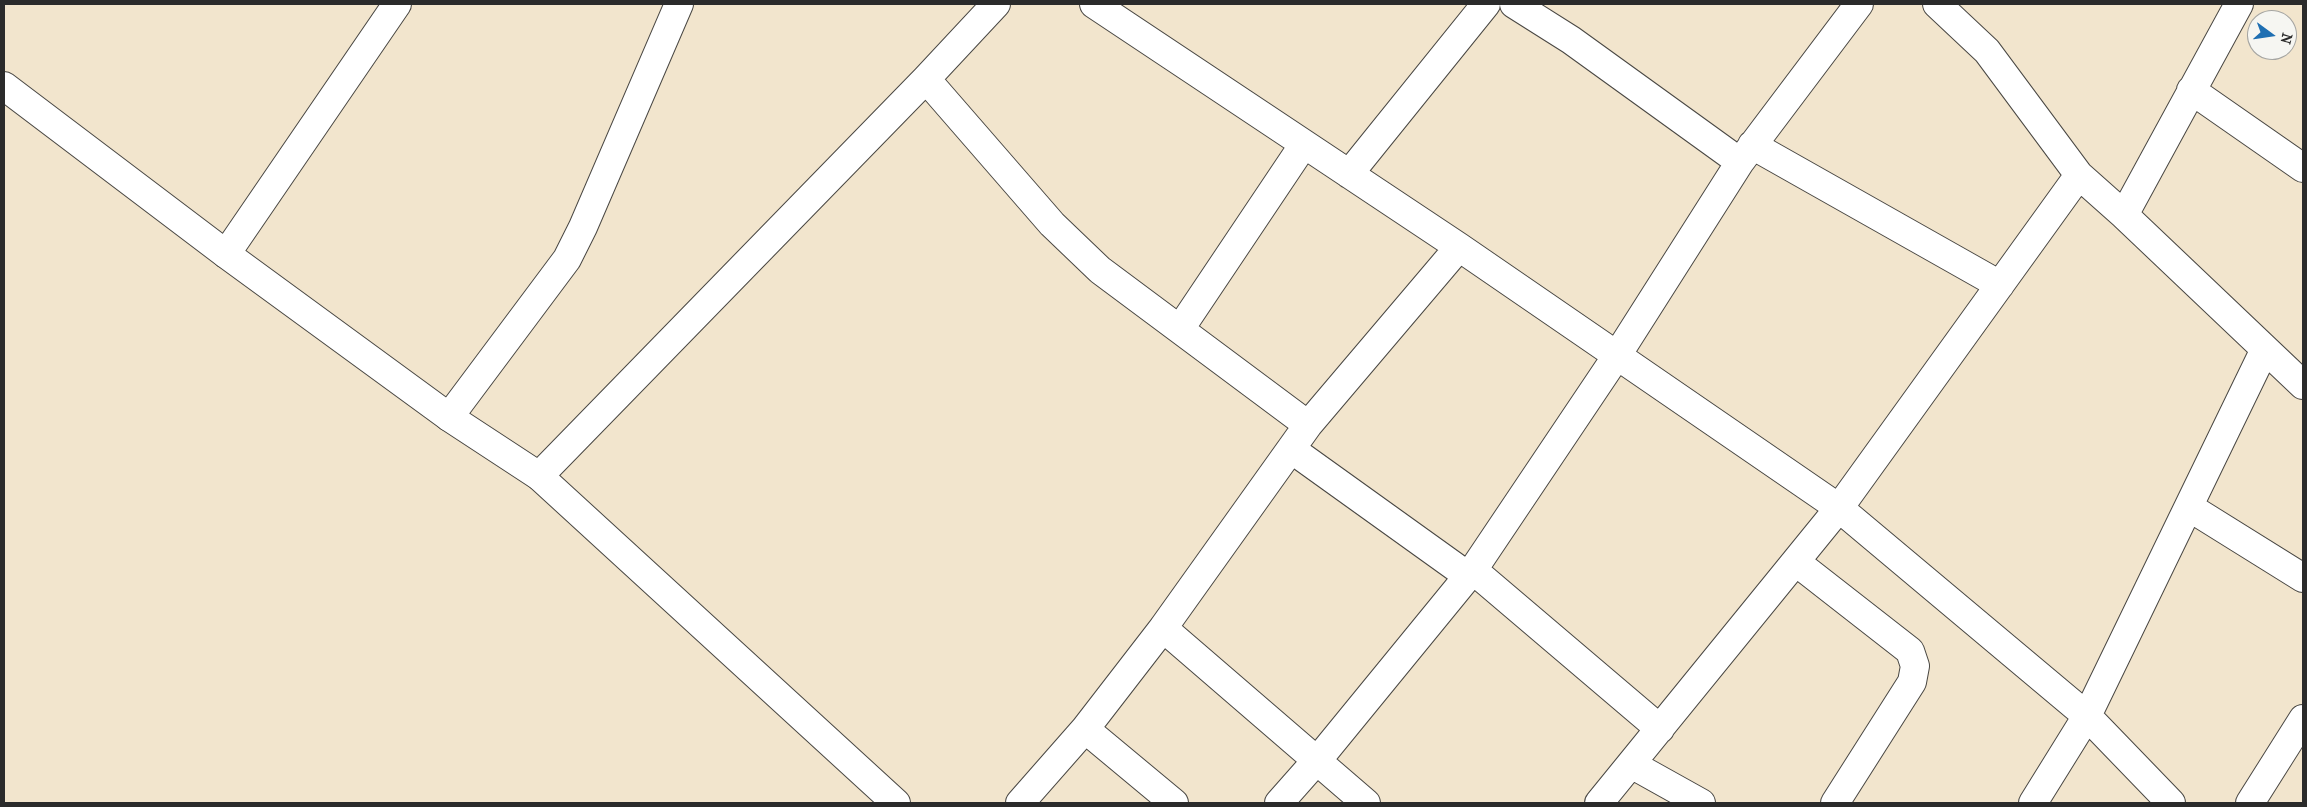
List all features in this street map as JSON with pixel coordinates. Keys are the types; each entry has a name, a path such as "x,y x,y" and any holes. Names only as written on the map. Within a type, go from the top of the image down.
{"street":[{"path":"226,254 397,4"},
{"path":"449,417 567,258 583,227 679,4"},
{"path":"539,476 926,79 996,4"},
{"path":"1094,4 1459,247 1616,357 1839,508 2087,716 2171,803"},
{"path":"1349,174 1486,4"},
{"path":"1514,4 1746,154 2000,285"},
{"path":"1279,803 1316,761 1470,573 1616,357 1746,154 1859,4"},
{"path":"1937,4 1987,51 2079,175 2303,384"},
{"path":"2124,215 2239,4"},
{"path":"926,79 1052,224 1100,270 1308,425"},
{"path":"4,86 226,254 449,417 539,476 896,803"},
{"path":"2191,90 2303,168"},
{"path":"1180,329 1304,144"},
{"path":"1600,803 1839,508 2079,175"},
{"path":"1020,803 1085,729 1163,628 1308,425 1459,247"},
{"path":"2032,803 2087,716 2265,349"},
{"path":"1291,449 1470,573 1660,729"},
{"path":"2189,507 2303,578"},
{"path":"1796,562 1910,651 1915,666 1912,682 1835,803"},
{"path":"1163,628 1366,803"},
{"path":"2250,803 2303,719"},
{"path":"1085,729 1174,803"},
{"path":"1631,764 1701,803"}]}
